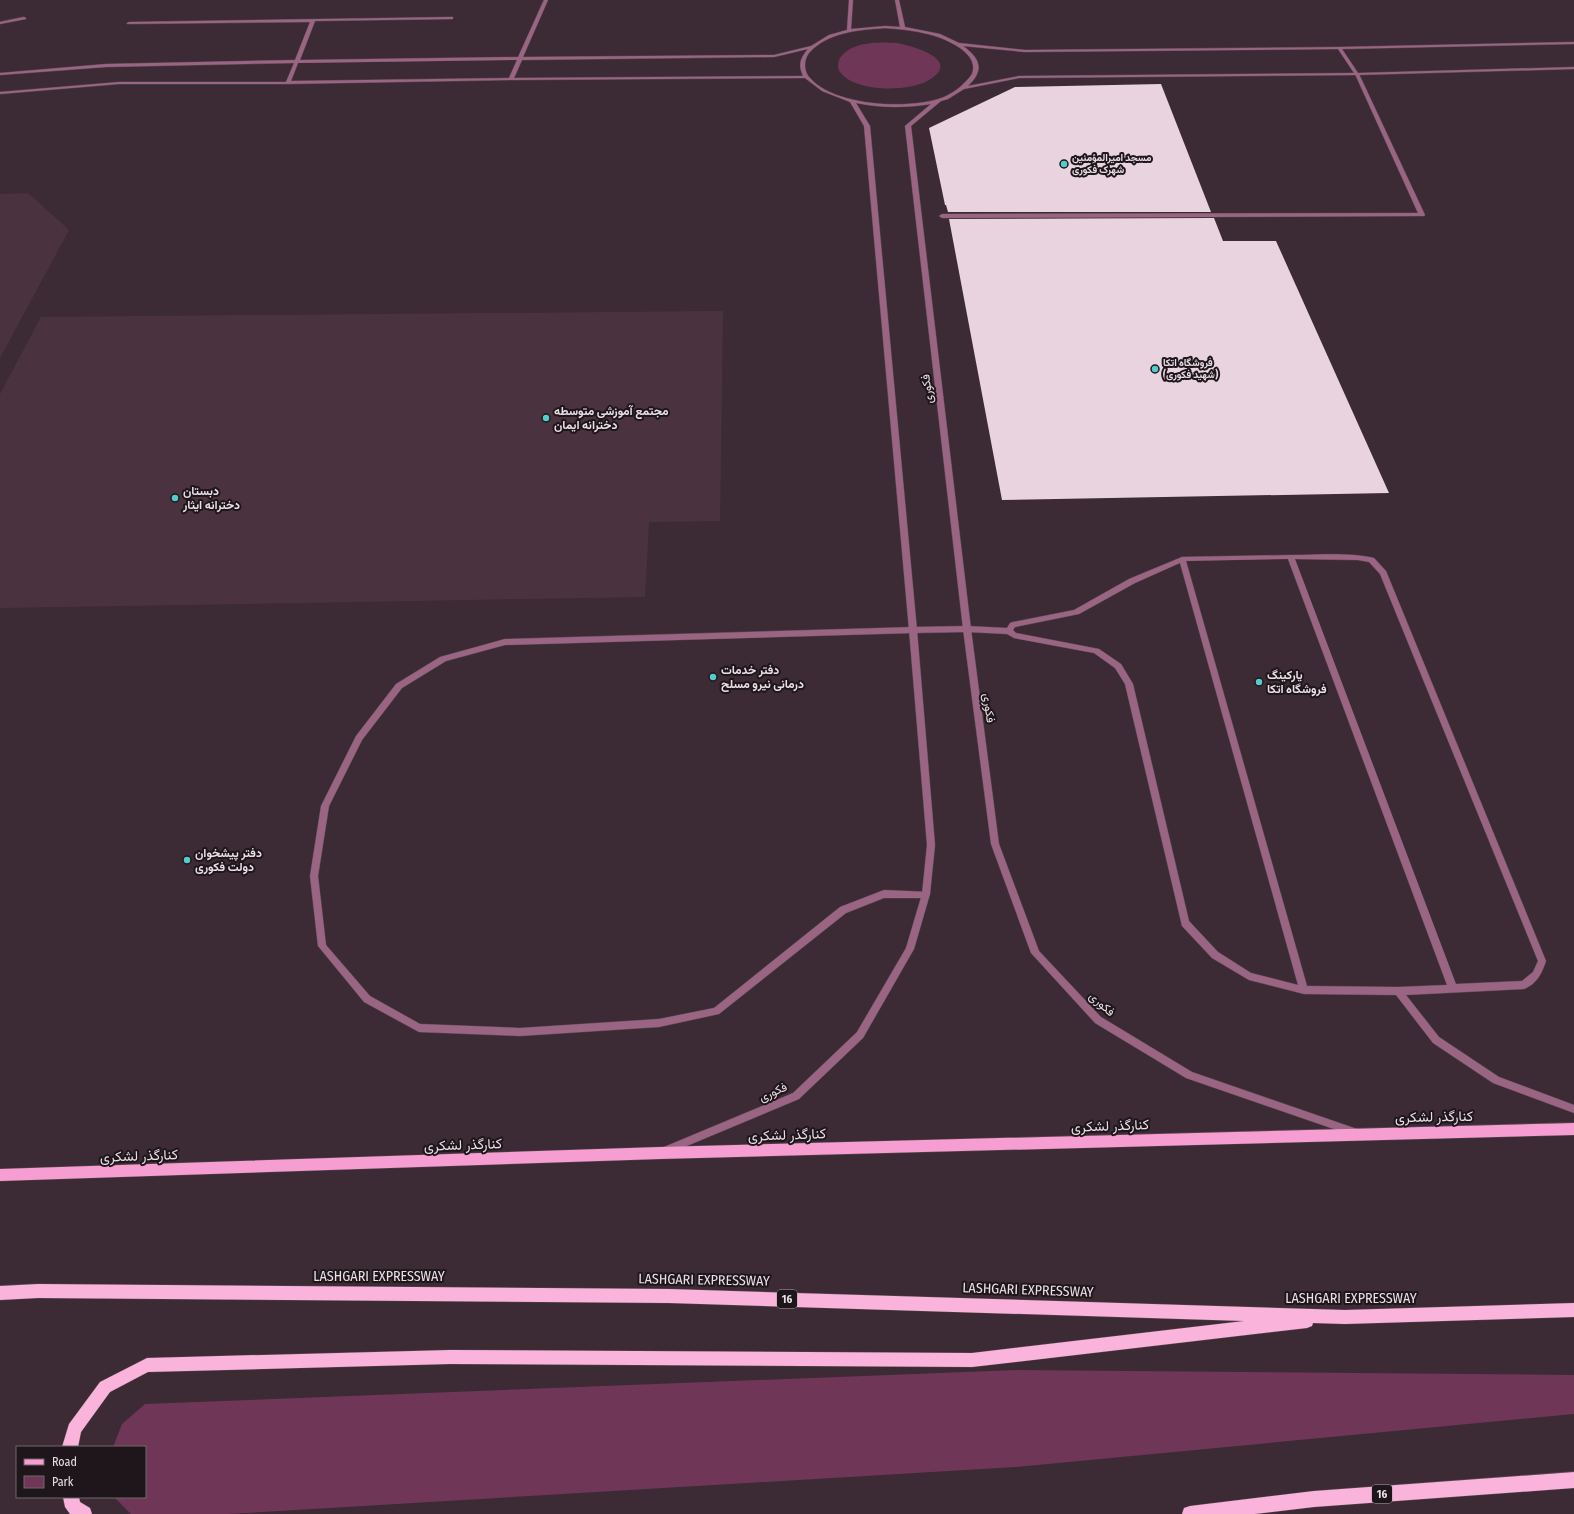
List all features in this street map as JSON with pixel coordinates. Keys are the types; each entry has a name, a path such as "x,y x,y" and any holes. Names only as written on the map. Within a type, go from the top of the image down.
{"highway":[{"name":"LASHGARI EXPRESSWAY","path":"0,1293 38,1291 669,1296 1345,1317 1574,1310"},
{"path":"70,1446 74,1429 105,1387 147,1365 450,1357 972,1360 1345,1317"},
{"name":"16","path":"1190,1514 1314,1499 1574,1480"},
{"path":"70,1498 73,1507 84,1514"}],"main road":[{"name":"کنارگذر لشکری","path":"0,1175 660,1153 1574,1129"}],"street":[{"path":"511,79 546,0"},
{"path":"849,30 851,0"},
{"path":"897,0 903,28"},
{"path":"0,23 24,18"},
{"path":"129,23 451,18"},
{"path":"288,84 313,21"},
{"path":"964,88 976,74 976,63 970,53 960,44 944,36 903,28 866,28 849,30 821,40 811,47 804,57 802,67 807,77 817,87 827,92 852,101 873,105 897,106 920,104 940,99 964,88 1019,77 1357,74 1574,68"},
{"path":"960,44 1025,51 1339,48 1574,43"},
{"path":"0,74 37,70 124,66 519,58 774,56 811,47"},
{"path":"942,216 1422,215 1357,74 1339,48"},
{"path":"0,93 119,84 288,84 511,79 807,77"},
{"name":"فکوری","path":"940,99 908,126 967,629 995,844 1035,953 1098,1020 1189,1075 1358,1134"},
{"name":"فکوری","path":"660,1153 796,1096 860,1035 910,949 926,894 931,845 867,126 852,101"},
{"path":"926,894 884,894 843,910 716,1011 659,1023 520,1032 419,1028 367,999 322,946 314,876 325,806 358,738 399,686 443,659 504,642 913,630 967,629 1009,631 1014,635 1096,651 1118,666 1129,684 1185,924 1215,955 1249,976 1304,990 1398,991 1524,985 1537,974 1542,961 1383,573 1371,560 1358,558 1291,557 1182,559 1132,581 1076,612 1013,625 1009,631"},
{"path":"1291,557 1453,989"},
{"path":"1182,559 1304,990"},
{"path":"1398,991 1436,1040 1496,1080 1574,1109"}],"shaded area":[{"path":"28,193 69,230 0,358 0,194"},
{"path":"723,311 720,521 649,522 645,597 0,608 0,394 41,317"}],"green space":[{"path":"875,43 897,43 914,47 932,55 938,60 941,66 938,73 929,80 909,87 883,88 858,84 847,79 838,69 840,58 845,52 852,48"},
{"path":"1016,1370 1574,1375 1574,1414 1015,1467 229,1514 131,1514 115,1498 146,1498 146,1446 113,1446 122,1424 145,1404"}],"building":[{"name":"مسجد امیرالمؤمنین شهرک فکوری","path":"1161,84 1211,212 948,212 945,205 929,128 1015,87"},
{"name":"فروشگاه اتکا (شهید فکوری)","path":"1214,218 1223,241 1276,241 1389,493 1002,500 949,219"}],"place":[{"name":"مسجد امیرالمؤمنین شهرک فکوری","path":"1064,164"},
{"name":"فروشگاه اتکا (شهید فکوری)","path":"1155,369"},
{"name":"مجتمع آموزشی متوسطه دخترانه ایمان","path":"546,418"},
{"name":"دبستان دخترانه ایثار","path":"175,498"},
{"name":"دفتر خدمات درمانی نیرو مسلح","path":"713,677"},
{"name":"پارکینگ فروشگاه اتکا","path":"1259,682"},
{"name":"دفتر پیشخوان دولت فکوری","path":"187,860"}]}
